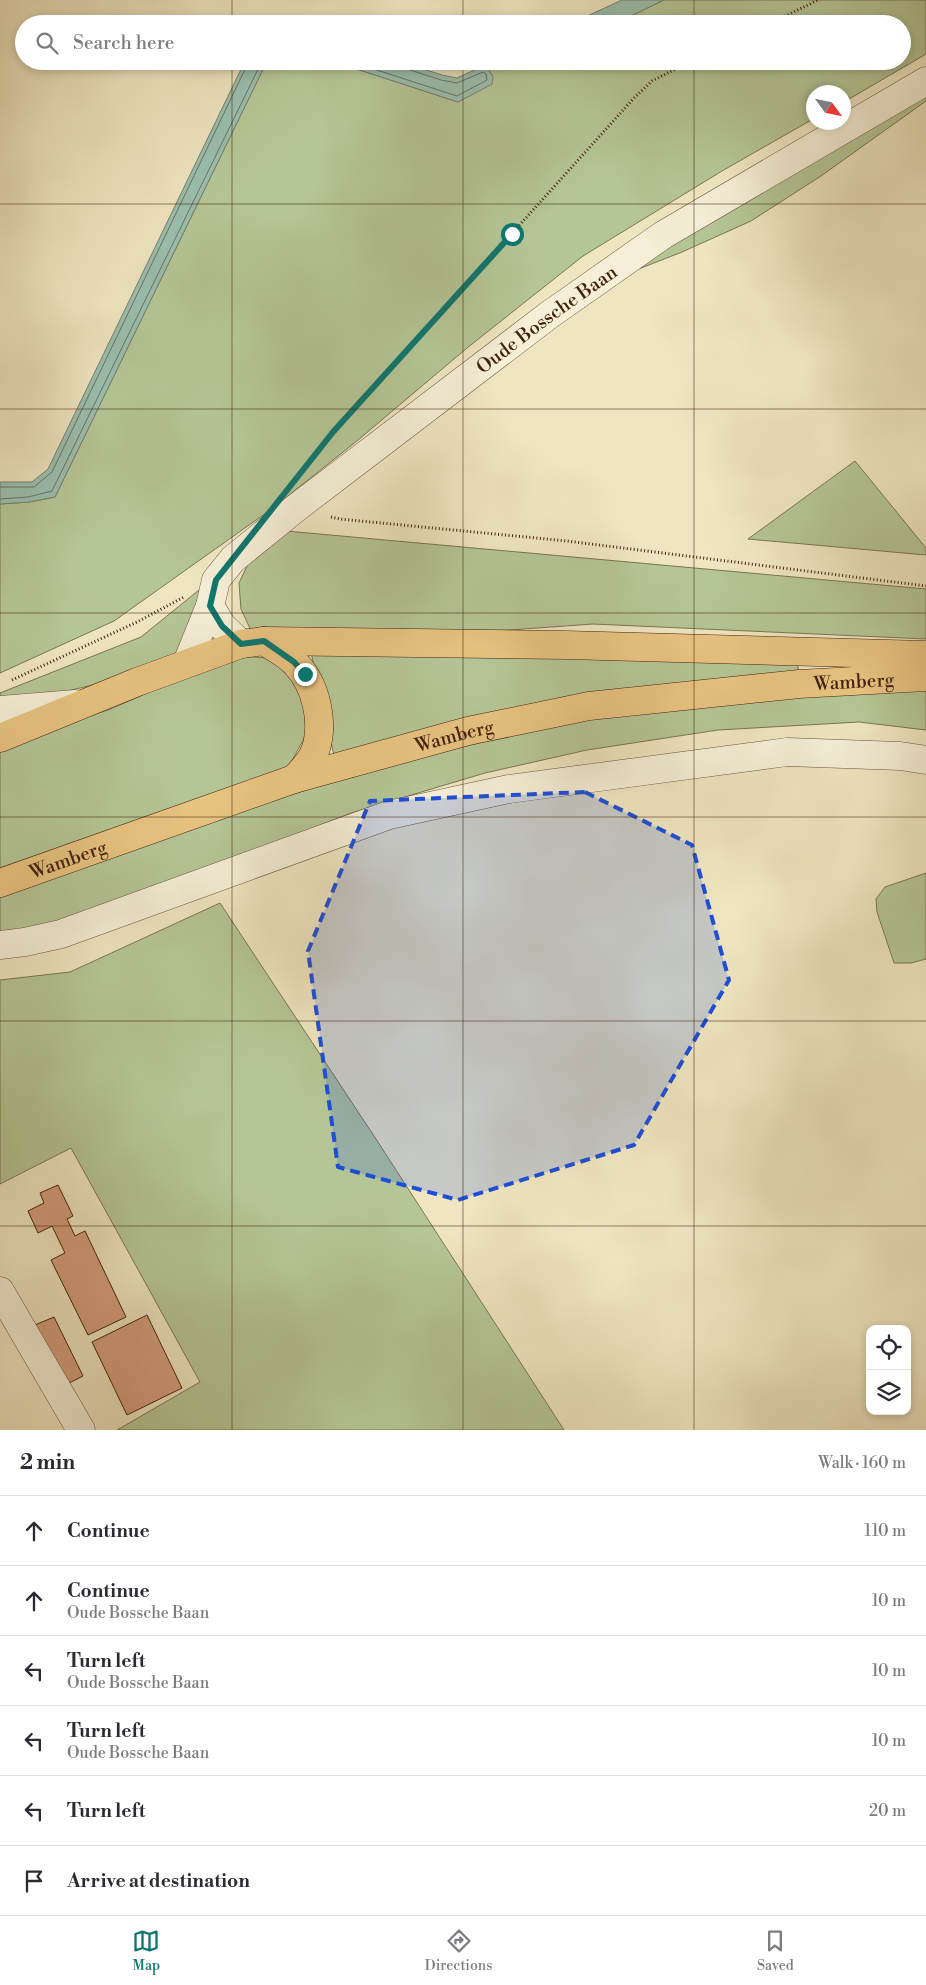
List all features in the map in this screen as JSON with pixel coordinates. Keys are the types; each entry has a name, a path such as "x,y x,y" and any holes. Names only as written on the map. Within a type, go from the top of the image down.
{"main road":[{"name":"Wamberg","path":"0,738 187,663 252,642 567,645 926,655"},
{"path":"252,642 294,662 305,674 316,705 319,722 315,752 294,779"},
{"name":"Wamberg","path":"0,883 294,779 468,731 589,706 799,684 926,678"}],"street":[{"name":"Oude Bossche Baan","path":"187,663 210,606 216,580 233,559 296,508 549,315 663,235 926,81"},
{"path":"210,606 222,626 252,642"},
{"name":"Wamberg","path":"0,710 84,703"},
{"path":"0,944 25,942 61,934 389,815 509,788 787,752 900,756 926,760"},
{"path":"0,1291 81,1430"}],"path":[{"path":"787,15 818,0"},
{"path":"309,462 333,432 634,98 652,81 673,70"},
{"path":"296,508 340,519 567,541 926,586"},
{"path":"10,681 137,622 216,580"}],"highlighted area":[{"path":"585,792 692,845 729,980 634,1145 458,1200 338,1167 308,951 370,801"}],"shaded area":[{"path":"664,0 926,0 926,54 911,63 911,15 633,15"},
{"path":"263,70 360,70 458,102 486,70 899,70 851,98 851,85 806,85 806,123 722,171 583,256 467,348 358,440 273,508 114,621 0,673 0,504 29,502 55,497"},
{"path":"926,89 926,101 821,176 751,221 682,252 631,272 793,167"},
{"path":"855,461 926,548 926,555 748,539"},
{"path":"286,531 926,589 926,639 593,624 454,634 253,635 241,609 239,583 258,543"},
{"path":"199,590 200,611 190,641 165,662 110,681 20,702 0,702 0,693 141,637"},
{"path":"310,648 797,659 799,675 335,760"},
{"path":"235,655 265,658 293,676 304,695 306,735 290,764 263,784 0,874 0,744 108,710"},
{"path":"926,687 926,730 859,722 718,730 587,750 485,773 351,813 71,922 0,932 0,896 204,823 343,778 589,714"},
{"path":"926,873 926,959 911,963 894,963 877,912 876,899 885,887"},
{"path":"220,903 376,1139 564,1430 117,1430 200,1382 71,1148 0,1184 0,980 70,972"}],"water":[{"path":"622,0 664,0 633,15 590,15"},
{"path":"241,70 263,70 55,497 29,502 0,504 0,482 32,482 48,469"},
{"path":"360,70 426,70 457,78 474,70 489,70 493,77 492,84 458,102"}],"building":[{"path":"58,1185 73,1216 67,1219 75,1236 85,1231 126,1317 88,1335 51,1260 65,1253 52,1226 38,1233 28,1211 44,1203 40,1193"},
{"path":"147,1315 182,1388 127,1415 92,1342"},
{"path":"54,1317 83,1376 65,1385 35,1325"}],"route":[{"path":"305,674 282,652 264,641 241,644 222,626 210,606 216,580 333,432 512,234"}]}
